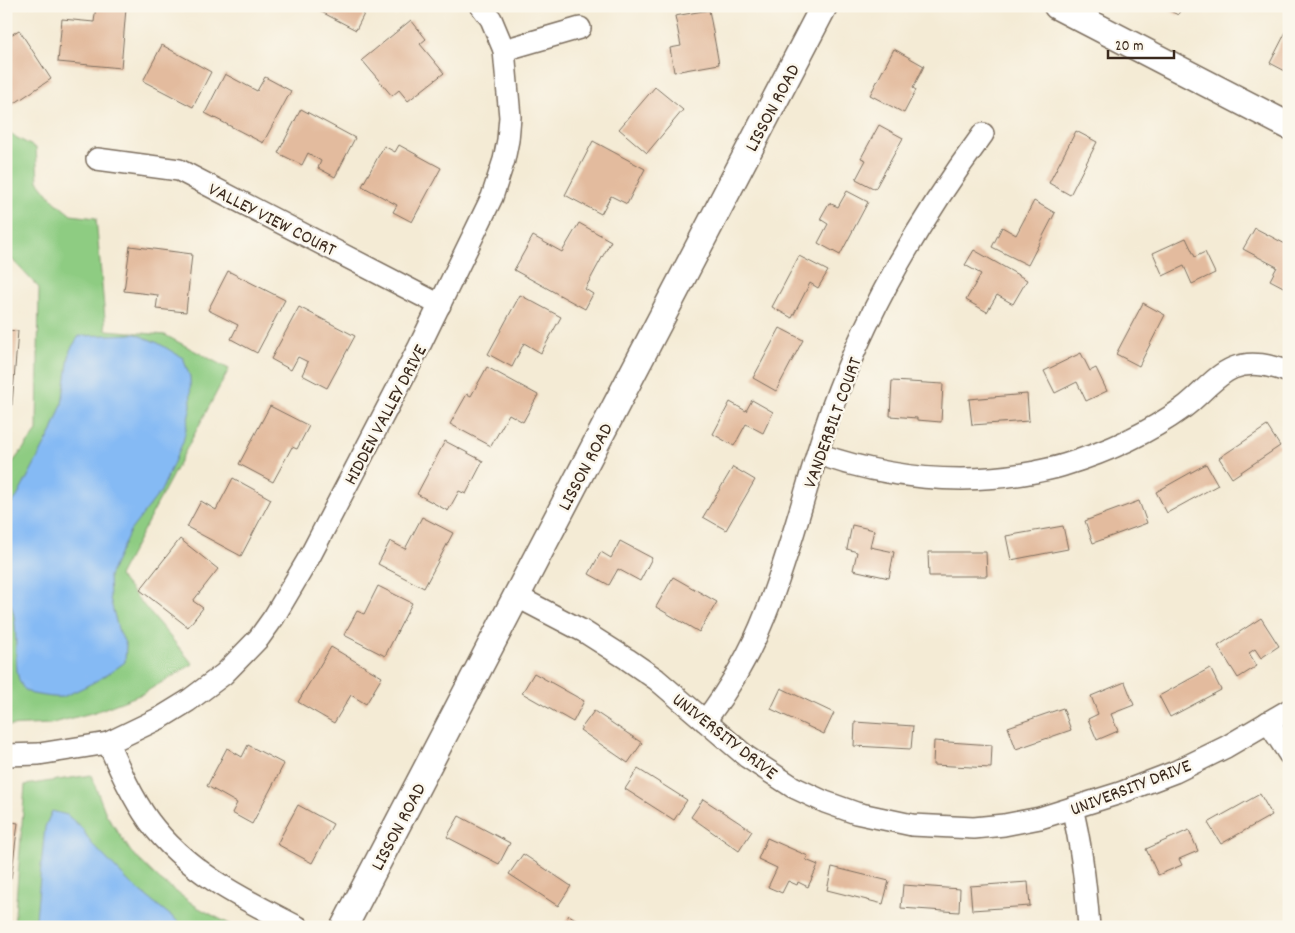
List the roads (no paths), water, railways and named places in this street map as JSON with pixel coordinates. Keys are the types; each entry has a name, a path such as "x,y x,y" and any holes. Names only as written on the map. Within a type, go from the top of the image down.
{"street":[{"name":"HIDDEN VALLEY DRIVE","path":"6,755 39,754 108,743 162,717 188,701 235,663 269,624 310,556 440,305 492,197 504,160 510,117 504,50 491,19 482,6"},
{"name":"LISSON ROAD","path":"344,927 824,6"},
{"path":"1057,6 1289,126"},
{"path":"504,50 580,28"},
{"name":"VANDERBILT COURT","path":"705,721 737,675 766,614 789,549 832,408 860,342 923,221 983,134"},
{"name":"VALLEY VIEW COURT","path":"97,159 179,170 440,305"},
{"path":"818,454 869,469 930,478 973,479 1013,476 1062,466 1118,446 1167,420 1194,400 1220,376 1233,368 1247,364 1260,364 1273,366 1289,372"},
{"name":"UNIVERSITY DRIVE","path":"516,596 583,631 627,658 656,679 747,757 793,787 825,802 856,813 912,825 974,828 1034,820 1120,793 1175,772 1226,747 1289,710"},
{"path":"1268,722 1289,754"},
{"path":"108,743 134,799 149,822 168,843 192,866 210,879 298,927"},
{"path":"1072,808 1079,835 1089,927"}],"water":[{"path":"136,334 158,343 183,358 190,377 191,406 183,442 161,491 130,531 109,576 110,598 118,629 126,645 125,662 101,678 65,696 38,695 27,691 20,682 17,670 15,623 12,608 6,595 6,510 17,497 52,431 62,404 70,350 79,336"},
{"path":"52,811 67,815 82,828 91,843 131,884 185,927 35,927 45,827"}]}
